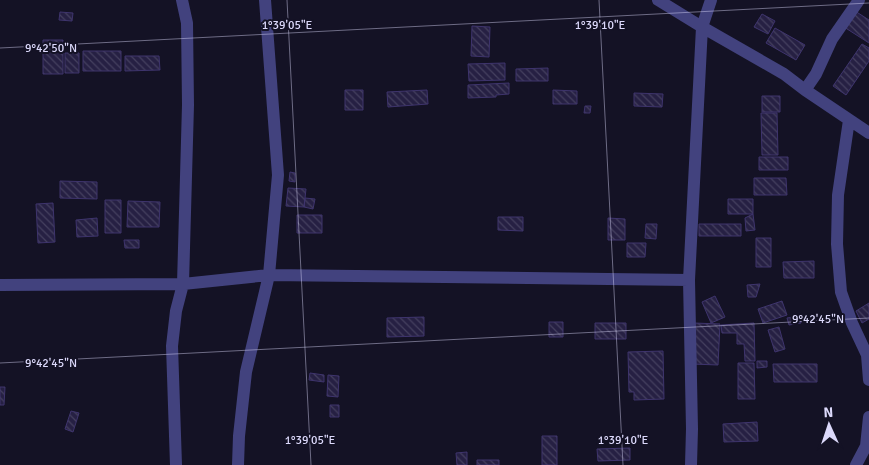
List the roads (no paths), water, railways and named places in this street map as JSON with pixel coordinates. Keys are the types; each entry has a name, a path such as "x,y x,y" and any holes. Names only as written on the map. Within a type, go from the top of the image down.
{"street":[{"path":"238,465 246,372 269,275 278,175 265,0"},
{"path":"658,0 784,74 869,132"},
{"path":"691,465 689,280 702,27 710,0"},
{"path":"805,90 816,74 832,39 859,0"},
{"path":"176,465 172,346 176,311 183,284 188,105 186,1"},
{"path":"849,120 838,195 837,244 841,292 852,323 867,354 869,380"},
{"path":"0,285 183,284 269,275 689,280"},
{"path":"856,465 866,446 869,417"}]}
